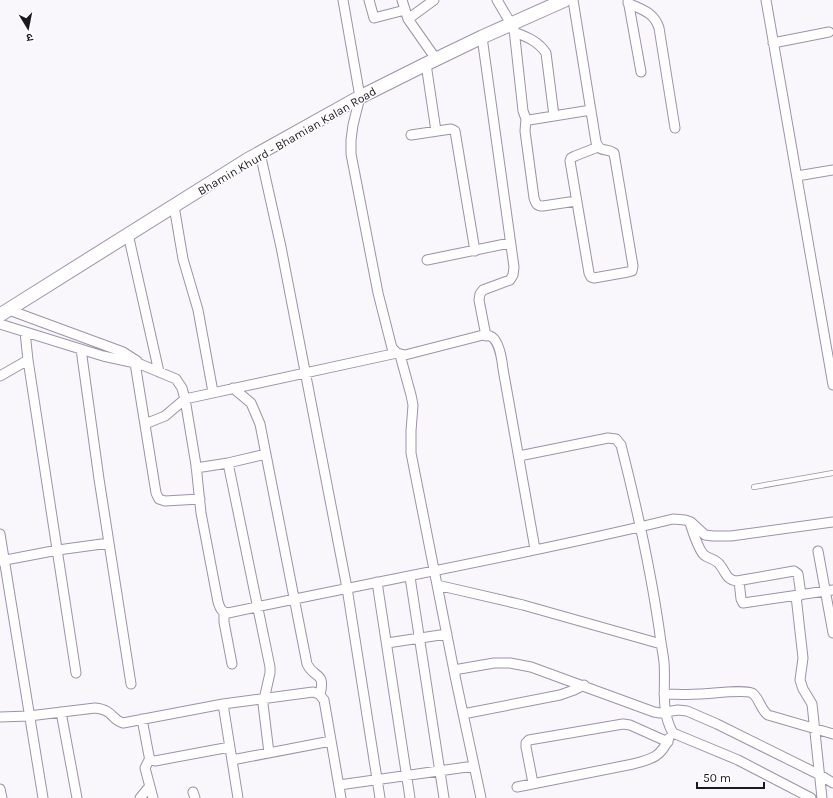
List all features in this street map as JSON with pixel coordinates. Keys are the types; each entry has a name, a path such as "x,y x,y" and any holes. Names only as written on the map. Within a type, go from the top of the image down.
{"street":[{"path":"343,0 360,97 351,140 352,160 378,293 392,348 398,354 412,395 413,404 410,431 411,453 481,798"},
{"path":"369,0 374,18 405,10"},
{"path":"402,0 408,19 431,61 436,131"},
{"path":"408,19 434,0"},
{"path":"497,0 513,28 523,111 526,119 525,131 536,204 538,206 543,206 576,200"},
{"name":"Bhamin Khurd - Bhamian Kalan Road","path":"4,313 128,234 260,153 360,97 482,37 513,28 565,0"},
{"path":"573,0 590,110 598,148"},
{"path":"766,0 797,176 830,344 833,385"},
{"path":"628,2 641,72"},
{"path":"628,2 657,20 675,128"},
{"path":"513,28 541,46 546,53 554,116"},
{"path":"773,43 829,32"},
{"path":"482,37 514,267 513,275 510,280 483,290 480,294 479,300 486,336"},
{"path":"526,119 530,120 590,110"},
{"path":"412,135 451,129 455,131 475,250"},
{"path":"598,148 601,150 612,151 614,153 633,266 632,271 594,278 591,277 576,200 570,161 571,158 598,148"},
{"path":"260,153 281,247 347,588 380,798"},
{"path":"797,176 833,170"},
{"path":"174,206 183,259 198,310 214,392"},
{"path":"128,234 159,372"},
{"path":"427,260 510,243"},
{"path":"4,313 123,352 138,363 145,424 156,493 159,499 165,501 200,498"},
{"path":"0,324 103,356 138,363 176,379 182,388 185,399 218,602 221,610 224,612 224,622 232,664"},
{"path":"25,332 76,673"},
{"path":"145,424 165,416 185,399 305,373 491,336 495,340 499,351 520,456 535,550"},
{"path":"81,349 131,684"},
{"path":"0,376 28,360"},
{"path":"233,388 251,403 260,424 307,664 309,668 320,676 322,680 320,695"},
{"path":"520,456 608,438 616,439 621,445 641,527 664,662 665,712 673,733 738,760 811,798"},
{"path":"196,468 228,463 266,454"},
{"path":"228,463 259,606 270,667 264,698 264,716 269,753"},
{"path":"224,612 435,572 674,519 685,520 704,535 713,536 731,536 833,522"},
{"path":"689,522 701,551 718,562 727,578 732,581 794,571 798,574 798,595 803,658 800,680 803,689 812,704 822,798"},
{"path":"0,534 2,561 43,798"},
{"path":"2,561 58,550 109,543"},
{"path":"818,551 829,590 833,633"},
{"path":"410,576 444,798"},
{"path":"739,581 741,599 743,603 829,590"},
{"path":"378,582 410,798"},
{"path":"437,586 523,605 661,644"},
{"path":"387,643 447,634"},
{"path":"454,670 494,663 510,663 532,667 654,712 678,710 687,711 820,775 833,783"},
{"path":"464,714 560,695 584,685"},
{"path":"0,717 29,716 100,708 109,711 118,721 124,723 223,704 312,692 320,695 324,700 341,798"},
{"path":"664,694 750,692 756,696 762,711 768,715 833,734"},
{"path":"223,704 238,798"},
{"path":"61,712 77,798"},
{"path":"142,719 148,756 151,760 161,761 230,747"},
{"path":"533,784 526,747 526,743 529,740 623,724 630,725 668,742"},
{"path":"516,787 649,760 662,751 668,742 672,731"},
{"path":"232,760 331,741"},
{"path":"150,758 145,768 153,798"},
{"path":"339,785 474,766"},
{"path":"140,798 150,787"},
{"path":"0,789 2,798"}],"lane":[{"path":"754,487 833,473"}]}
